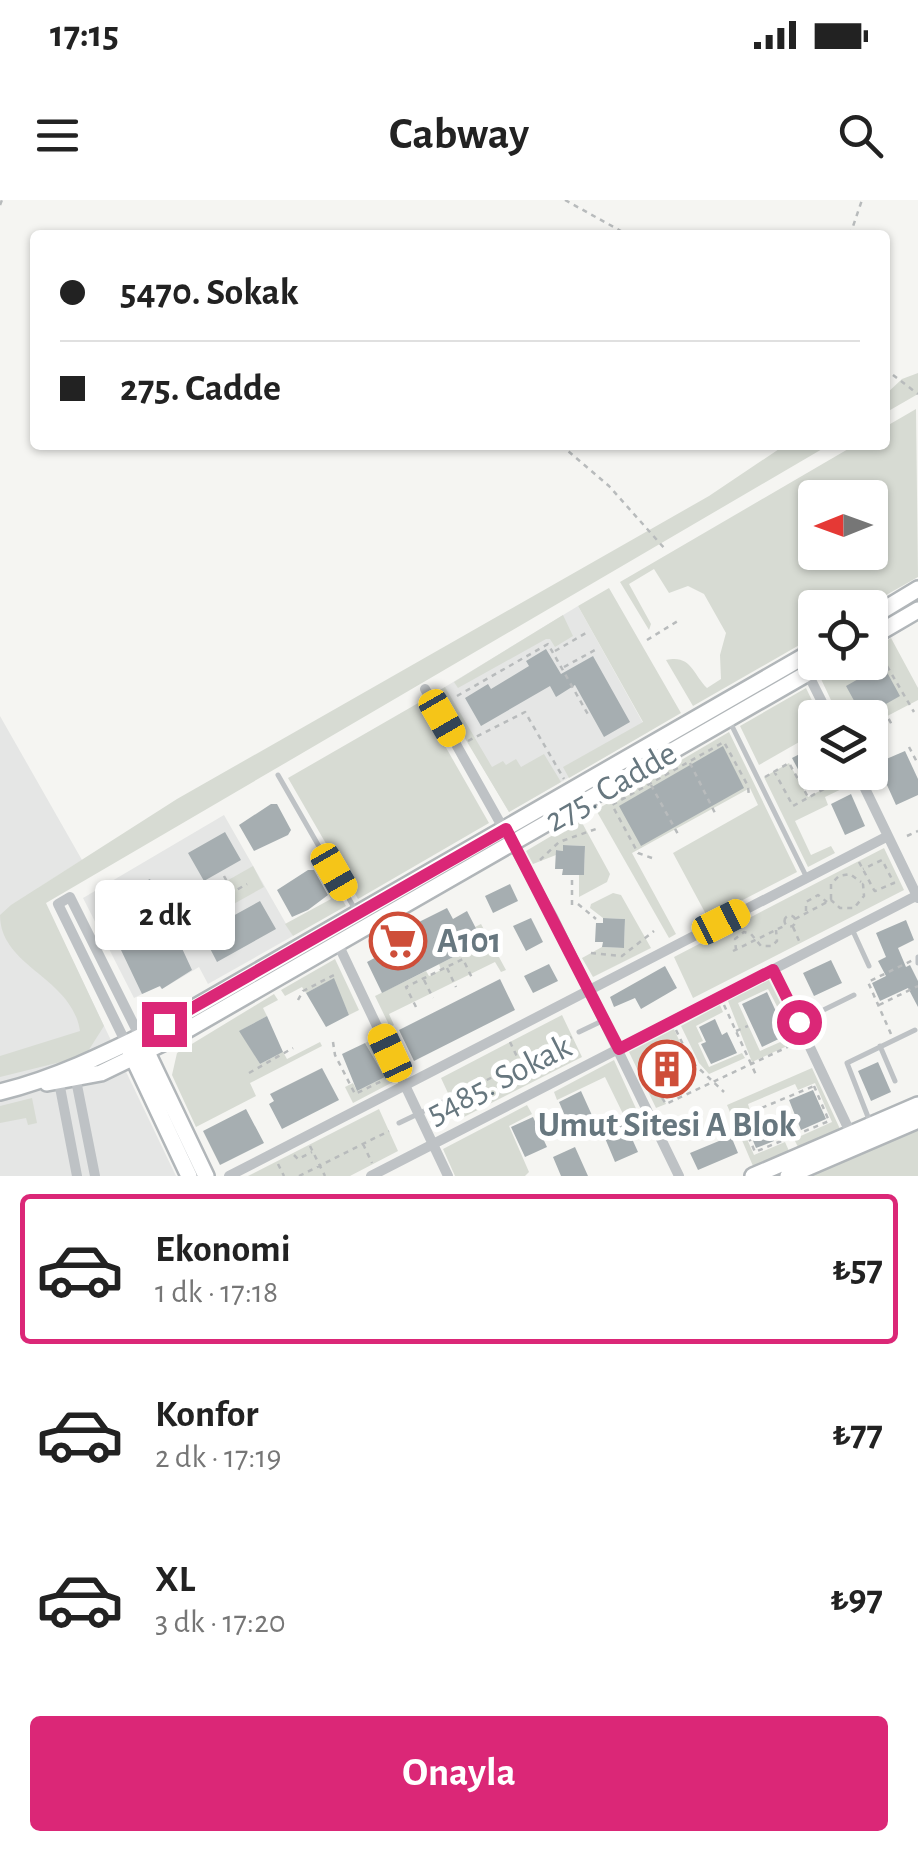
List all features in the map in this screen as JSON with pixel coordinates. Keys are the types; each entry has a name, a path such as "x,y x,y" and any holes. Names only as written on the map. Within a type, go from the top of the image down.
{"street":[{"path":"888,608 918,590"},
{"path":"888,628 918,610"},
{"name":"275. Cadde","path":"137,1048 338,944 798,660"},
{"name":"275. Cadde","path":"137,1048 358,914 798,680"},
{"path":"425,689 510,836 590,990 679,1176"},
{"path":"866,790 918,896"},
{"path":"228,1176 888,836"},
{"path":"189,1176 137,1048 70,896 58,904 137,1048 206,1176"},
{"name":"5485. Sokak","path":"372,1170 433,1144 918,896"},
{"path":"338,944 448,1176"},
{"path":"773,970 851,1134"},
{"path":"28,1085 76,1080 137,1048"},
{"path":"0,1092 137,1048"},
{"path":"76,1080 95,1176"},
{"path":"59,1082 77,1176"},
{"path":"753,1176 918,1105"},
{"path":"788,1176 918,1120"}],"lane":[{"path":"729,719 807,878"},
{"path":"278,775 358,914"},
{"path":"852,929 869,966"},
{"path":"799,1022 854,996"},
{"path":"579,1032 604,1020"},
{"path":"872,1125 846,1065 849,1060 916,1030"},
{"path":"880,1046 895,1081"},
{"path":"399,1123 442,1102"}],"path":[{"path":"565,200 619,230"},
{"path":"852,230 862,200"},
{"path":"890,372 918,394"},
{"path":"567,450 609,486 665,549"},
{"path":"647,640 681,619"},
{"path":"554,652 586,633"},
{"path":"457,696 549,645 590,718"},
{"path":"563,668 596,650"},
{"path":"888,668 914,712"},
{"path":"467,742 526,712 565,780"},
{"path":"888,718 892,725"},
{"path":"652,858 638,853 612,805 724,742 748,786 749,797"},
{"path":"909,746 918,764"},
{"path":"688,759 716,815"},
{"path":"759,780 789,763 808,797"},
{"path":"774,772 793,806 821,790"},
{"path":"649,782 679,836"},
{"path":"540,860 558,842 596,829"},
{"path":"907,836 918,831"},
{"path":"858,860 875,892 892,884 882,860 863,869"},
{"path":"888,871 894,868"},
{"path":"829,901 831,884 839,876 850,874 863,884 864,896 854,908"},
{"path":"224,876 233,892"},
{"path":"572,880 572,907"},
{"path":"863,884 869,881"},
{"path":"203,909 247,884"},
{"path":"806,913 804,906 811,896 818,895 840,908 854,908"},
{"path":"224,897 232,911"},
{"path":"786,925 787,917 794,919 829,901"},
{"path":"578,904 596,920"},
{"path":"854,908 857,913"},
{"path":"794,919 792,926 806,953"},
{"path":"776,930 777,940 764,947 756,940 751,934 740,934 735,939 734,951 756,940 776,930 786,925 792,926"},
{"path":"591,954 622,956 654,931"},
{"path":"416,1007 406,987 463,958 472,978"},
{"path":"894,1040 868,981 917,960"},
{"path":"447,967 456,986"},
{"path":"298,1000 303,991 336,974"},
{"path":"424,979 433,998"},
{"path":"878,1005 918,986"},
{"path":"723,1004 757,1077"},
{"path":"736,1032 748,1026"},
{"path":"676,1028 691,1061 724,1092"},
{"path":"642,1080 649,1077 666,1104 796,1046 794,1036"},
{"path":"450,1098 572,1037"},
{"path":"333,1042 335,1055 354,1094 384,1080"},
{"path":"510,1042 530,1084"},
{"path":"249,1073 293,1048"},
{"path":"684,1064 691,1061"},
{"path":"814,1086 829,1121 755,1152 740,1118 814,1086"},
{"path":"299,1176 389,1131"},
{"path":"310,1144 324,1176"},
{"path":"363,1144 372,1170"},
{"path":"293,1153 298,1159 313,1152"},
{"path":"277,1161 284,1176"}],"shaded area":[{"path":"918,373 918,394 890,410 890,390 902,379"},
{"path":"916,409 918,577 888,594 888,590 798,590 798,646 693,706 666,660 681,660 691,666 707,688 721,679 720,655 726,633 704,594 688,586 669,593 654,569 629,584 651,624 649,630 620,582 846,450 890,450 890,424"},
{"path":"778,450 820,450 46,903 104,1026 85,1056 0,1077 0,1056 80,1031 64,997 23,960 3,933 0,915 11,905 177,799 709,496"},
{"path":"609,588 681,713 569,778 563,767 643,722 578,606"},
{"path":"578,606 648,732 509,812 440,690"},
{"path":"563,615 573,636 555,647 546,639 458,688 454,682"},
{"path":"891,638 918,688 918,700 888,716 888,700 831,700 821,680 888,680"},
{"path":"445,687 492,767 516,759 521,767 544,754 561,782 509,812 445,705 440,690"},
{"path":"806,688 812,700 798,700 798,743 759,765 740,726"},
{"path":"420,702 489,823 358,899 288,778"},
{"path":"0,716 82,860 38,888 176,1176 0,1176"},
{"path":"729,732 797,872 708,918 673,853 758,805 750,788 632,853 676,934 669,938 596,810"},
{"path":"789,763 798,779 798,790 804,790 808,797 822,790 840,790 825,797 828,805 795,821 811,855 831,846 835,853 808,867 764,777"},
{"path":"224,815 293,936 208,984 199,967 162,989 159,986 134,998 83,898"},
{"path":"580,819 610,874 607,882 579,897 585,846 563,845 563,851 556,850 556,855 533,864 526,851"},
{"path":"884,848 904,890 693,998 674,957"},
{"path":"321,862 346,906 293,936 285,924 331,899 313,866"},
{"path":"253,866 264,887 196,925 186,904"},
{"path":"613,893 621,895 651,948 593,977 582,958 602,947 624,948 625,919 603,918 590,908"},
{"path":"481,924 506,970 501,972 495,962 389,1014 394,1025 390,1027 375,996 426,971 429,976 441,970 439,964 482,943 475,927"},
{"path":"335,959 359,1010 349,1015 333,979 306,993 302,987 285,996 281,990"},
{"path":"769,980 783,1008 779,1010 768,989 738,1003 760,1051 794,1036 796,1042 752,1062 728,1001"},
{"path":"274,994 278,1000 263,1008 267,1016 240,1031 260,1064 283,1052 287,1059 320,1042 322,1046 250,1083 256,1096 196,1127 172,1075 177,1053"},
{"path":"720,1005 723,1012 696,1026 703,1041 698,1043 709,1067 742,1053 745,1058 709,1074 699,1063 681,1026"},
{"path":"562,1015 582,1057 460,1119 441,1078"},
{"path":"674,1029 688,1060 682,1062 671,1039 642,1053 666,1104 656,1108 629,1052"},
{"path":"373,1039 393,1082 353,1103 345,1087 353,1083 357,1091 385,1077 365,1043"},
{"path":"614,1060 638,1113 625,1118 605,1077 557,1100 554,1092"},
{"path":"812,1068 840,1129 798,1147 794,1139 832,1122 815,1083 798,1090 795,1084 748,1104 750,1111 737,1116 754,1155 785,1142 789,1151 753,1166 727,1105"},
{"path":"32,1098 37,1123 28,1125 26,1118 0,1123 0,1106"},
{"path":"527,1105 532,1114 509,1126 529,1172 525,1176 455,1176 443,1149"},
{"path":"379,1109 398,1151 350,1176 248,1176"},
{"path":"918,1129 918,1176 810,1176"}],"building":[{"path":"546,649 561,674 593,656 630,722 604,737 575,685 556,697 550,686 481,726 465,698 488,684 491,689 529,666 526,661"},
{"path":"888,674 900,696 888,703 854,700 846,686 857,680 888,680"},
{"path":"723,746 744,788 641,846 619,806"},
{"path":"905,751 918,779 918,795 896,805 888,787 888,758"},
{"path":"851,794 865,826 845,835 831,804"},
{"path":"277,804 291,830 254,851 239,825"},
{"path":"225,832 241,860 204,881 188,853"},
{"path":"563,845 585,846 584,875 562,875 563,869 555,869 556,850 563,851"},
{"path":"314,870 328,895 292,917 277,890"},
{"path":"150,879 192,970 162,989 160,986 142,994 99,904","holes":["148,902 155,917 128,930 121,916"]},
{"path":"510,884 518,901 493,913 485,896"},
{"path":"260,901 276,929 217,962 202,933"},
{"path":"447,908 453,919 467,911 483,942 382,993 367,962 384,953 379,942"},
{"path":"531,918 543,942 526,951 513,926"},
{"path":"603,918 625,919 624,948 602,947 603,942 595,942 596,923 603,923"},
{"path":"906,920 914,940 898,948 906,967 910,965 918,981 918,1007 908,988 880,1001 872,983 886,976 878,961 886,957 876,933"},
{"path":"831,960 842,983 814,996 803,973"},
{"path":"549,964 558,981 533,993 524,976"},
{"path":"665,966 677,988 641,1009 635,998 614,1007 610,997"},
{"path":"334,978 349,1015 326,1027 306,993"},
{"path":"500,979 515,1010 414,1061 399,1030"},
{"path":"767,992 787,1035 762,1047 742,1004"},
{"path":"267,1016 283,1052 260,1064 239,1031"},
{"path":"715,1019 722,1035 727,1032 737,1053 711,1064 701,1044 706,1042 699,1027"},
{"name":"Umut Sitesi A Blok","path":"670,1042 690,1085 665,1097 645,1054"},
{"path":"365,1043 385,1077 357,1091 342,1054"},
{"path":"878,1062 891,1092 871,1101 858,1071"},
{"path":"322,1068 339,1100 282,1129 269,1104 274,1101 270,1094"},
{"path":"813,1090 826,1119 801,1130 789,1100"},
{"path":"581,1091 595,1122 572,1132 559,1102"},
{"path":"246,1109 264,1143 220,1165 203,1131"},
{"path":"762,1112 774,1141 756,1148 744,1119"},
{"path":"533,1117 547,1147 525,1157 511,1127"},
{"path":"624,1121 638,1152 615,1162 602,1131"},
{"path":"731,1136 738,1153 698,1170 690,1153"},
{"path":"575,1147 588,1176 561,1176 553,1157"}],"place":[{"name":"A101","path":"398,941"},
{"name":"Umut Sitesi A Blok","path":"667,1069"}],"route":[{"path":"164,1024 506,829 619,1049 773,970 799,1022"}]}
